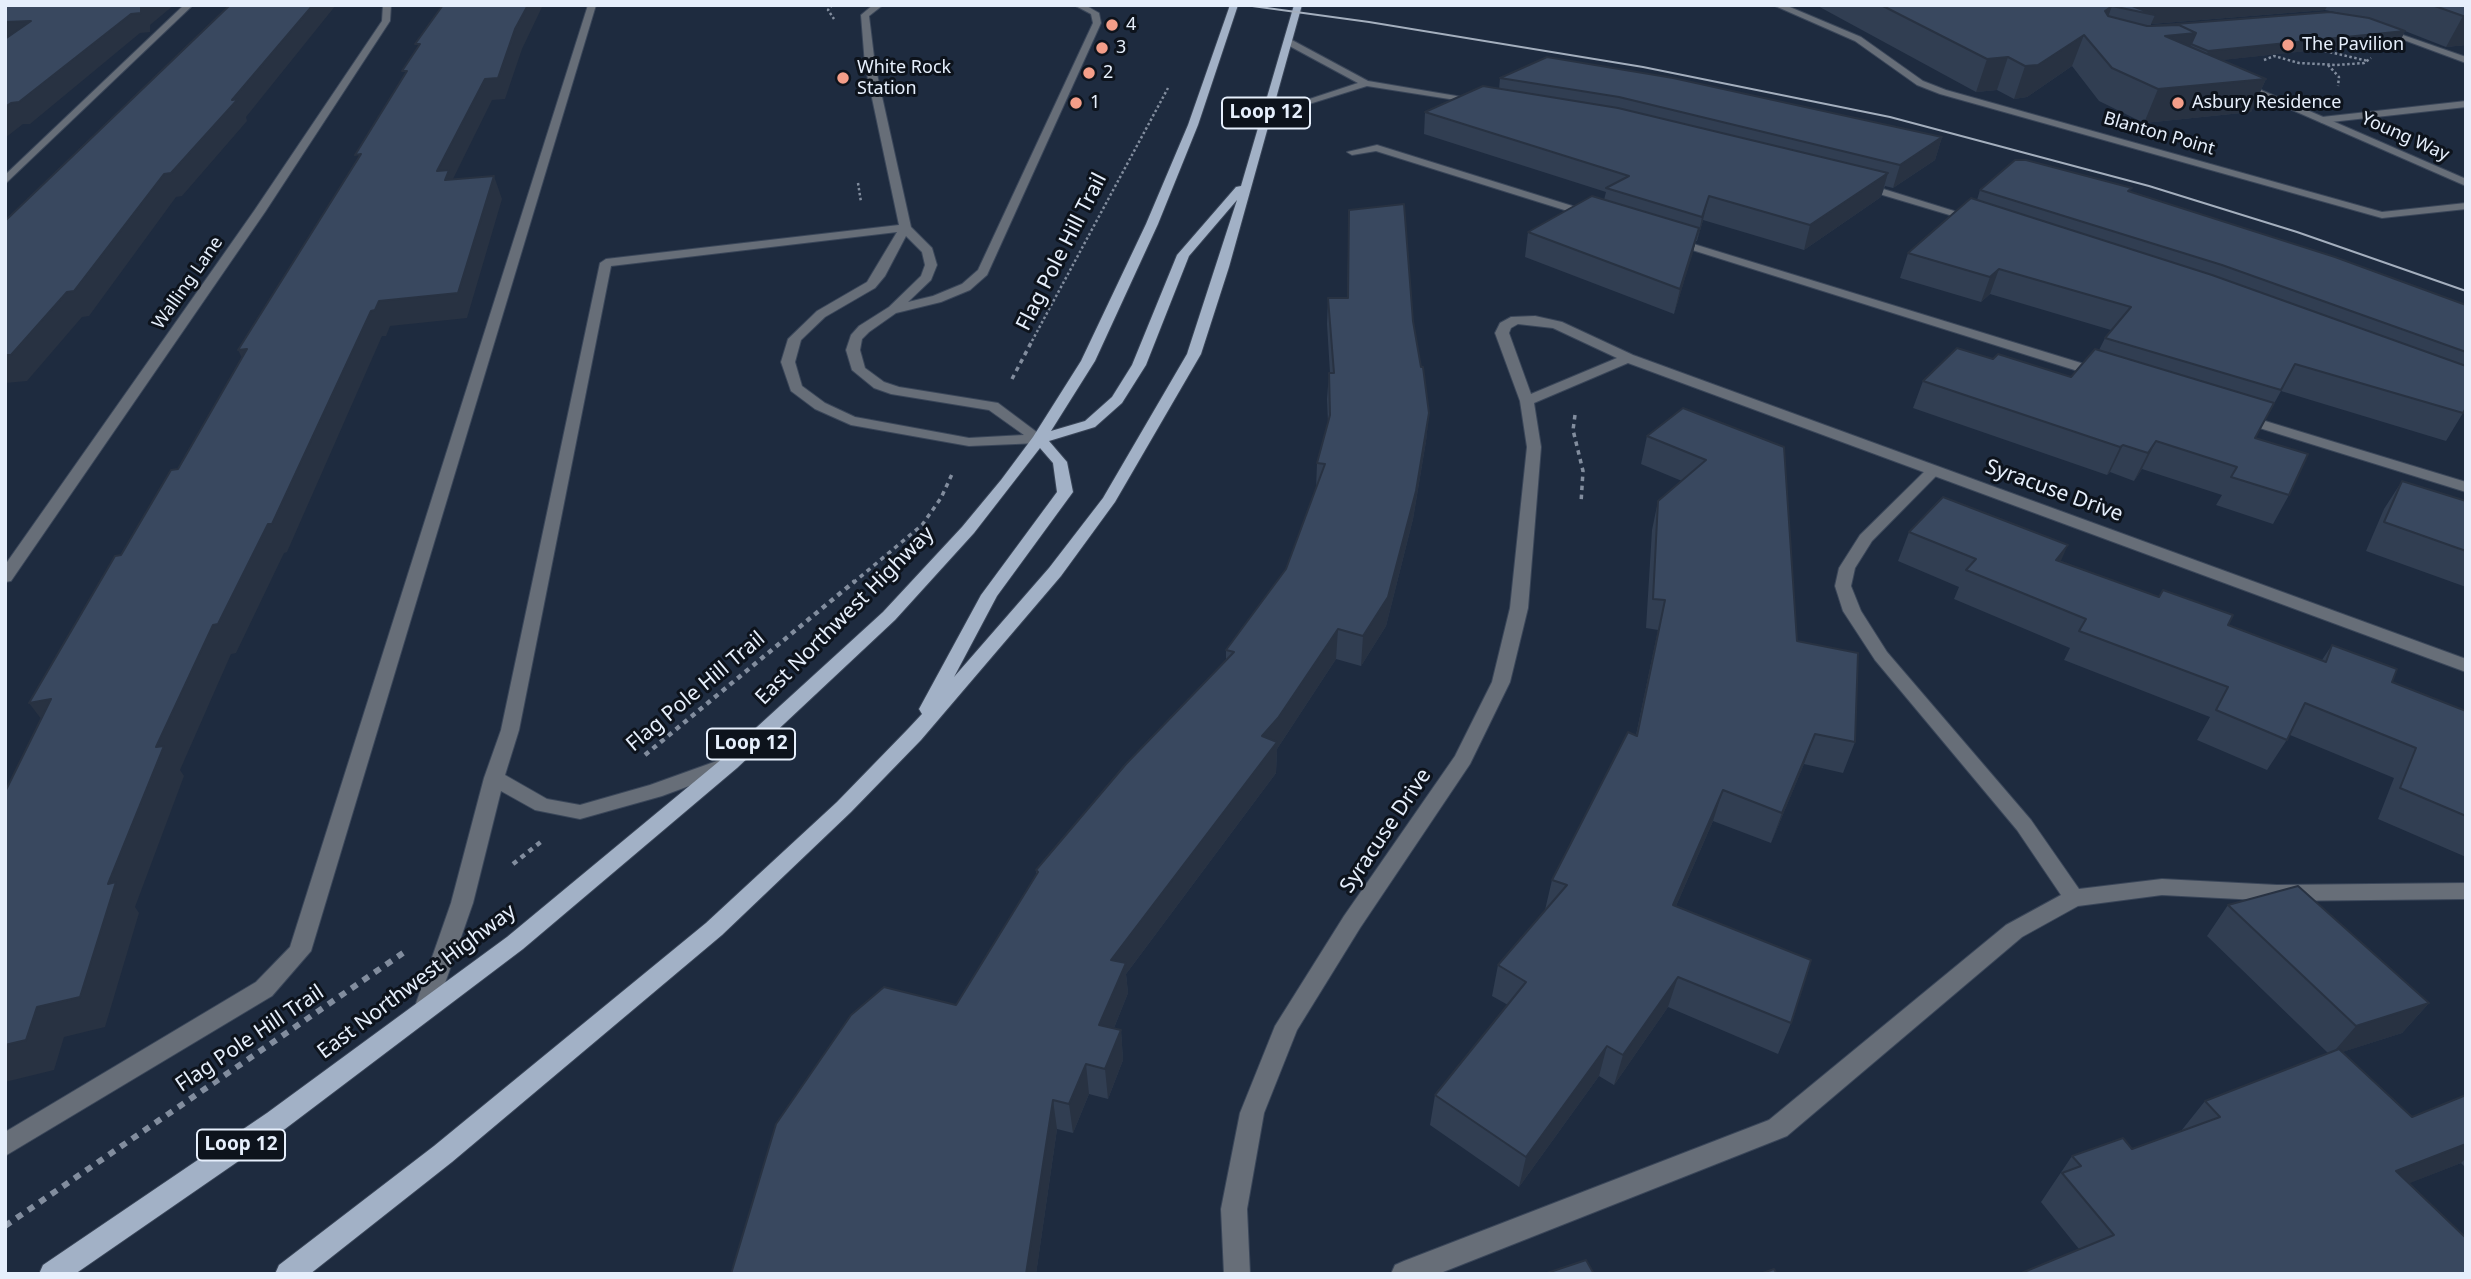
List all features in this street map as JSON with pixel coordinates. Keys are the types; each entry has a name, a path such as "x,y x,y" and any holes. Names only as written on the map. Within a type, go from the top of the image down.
{"main road":[{"name":"East Northwest Highway","path":"52,1274 276,1121 515,943 730,763 889,616 968,530 1039,439 1088,361 1152,224 1192,125 1234,5"},
{"name":"Loop 12","path":"288,1274 443,1154 715,929 844,807 915,735 1055,572 1110,499 1194,354 1223,267 1244,184 1298,5"},
{"path":"915,735 989,595 1065,492 1060,461 1039,439 1090,424 1117,400 1139,365 1183,254 1244,184"}],"street":[{"path":"5,181 189,5"},
{"name":"Walling Lane","path":"5,577 260,212 386,21 387,5"},
{"path":"5,1145 264,989 300,951 592,5"},
{"path":"879,5 865,15 870,65 905,228 928,251 931,265 927,277 918,288 856,338 853,350 859,370 879,385 896,391 993,406 1039,439"},
{"path":"892,310 937,299 966,287 983,272 1097,23 1095,13 1078,5"},
{"name":"Blanton Point","path":"1777,5 1858,39 1920,83 1943,92 2382,215 2466,206"},
{"path":"2367,23 2466,60"},
{"path":"2382,29 2434,37"},
{"path":"1287,41 1366,83 1496,103"},
{"name":"Young Way","path":"2233,81 2466,183"},
{"path":"1264,117 1366,83"},
{"path":"2322,120 2466,104"},
{"path":"1352,152 1377,148 1603,219"},
{"path":"1846,181 1992,225"},
{"path":"905,228 879,276 871,285 821,314 795,339 790,349 789,370 796,388 851,421 969,442 1039,439"},
{"path":"425,1009 463,903 494,778 510,730 606,263 905,228"},
{"path":"1656,235 2120,380"},
{"name":"Syracuse Drive","path":"1237,1274 1234,1209 1252,1113 1287,1026 1352,922 1463,760 1501,681 1519,608 1534,447 1527,401 1502,333 1505,326 1516,320 1535,320 1557,326 1628,358 2466,666"},
{"path":"1527,401 1628,358"},
{"path":"2227,413 2466,487"},
{"path":"1933,471 1866,538 1847,568 1843,586 1852,611 1881,656 2024,825 2074,898"},
{"path":"494,778 542,805 580,811 655,792 730,763"},
{"path":"1404,1274 1778,1128 2014,931 2074,898 2162,887 2277,893 2466,891"}],"path":[{"path":"2264,60 2274,56 2299,63 2364,63 2373,55 2372,50"},
{"path":"2328,65 2339,77 2336,90 2343,88"},
{"name":"Flag Pole Hill Trail","path":"993,406 1022,364 1139,137 1175,78"},
{"path":"1575,404 1573,430 1583,471 1581,503"},
{"name":"Flag Pole Hill Trail","path":"642,757 922,525 942,498 969,442"},
{"path":"463,903 580,811"},
{"name":"Flag Pole Hill Trail","path":"5,1226 410,949"}],"building":[{"path":"5,5 141,5 141,13 131,14 19,102 5,107 5,39 31,21 5,22"},
{"path":"230,5 313,5 232,100 238,99 171,173 164,174 74,291 67,292 11,355 5,355 5,221"},
{"path":"443,5 528,5 515,29 498,78 485,79 437,171 449,170 445,180 494,176 458,293 379,301 375,310 371,311 272,524 268,524 218,624 213,625 156,747 164,746 108,884 116,882 80,997 37,1007 26,1040 5,1045 5,792 51,699 29,703 115,556 121,555 171,470 178,469 247,349 238,350 361,154 355,155 407,71 402,71 420,44 415,44"},
{"path":"1881,5 2130,5 2155,15 2112,6 2105,11 2108,16 2147,26 2179,25 2196,33 2165,36 2266,79 2158,89 2112,68 2084,35 2038,65 2025,66 2008,57 1987,59"},
{"path":"2432,5 2466,5 2466,16 2463,16"},
{"path":"2330,12 2369,18 2405,31 2208,51 2191,44 2196,33 2179,25 2150,26"},
{"path":"1547,57 1673,78 1942,137 1900,165 1619,97 1500,78"},
{"path":"1483,86 1618,108 1888,173 1810,225 1709,196 1702,217 1606,188 1629,176 1425,112"},
{"path":"2015,160 2026,160 2132,188 2128,191 2335,257 2466,305 2466,352 2222,265 1980,190"},
{"path":"1592,196 1699,228 1680,289 1528,232"},
{"path":"1971,198 2212,275 2466,366 2466,408 2463,413 2295,364 2281,390 2105,338 2131,307 1999,269 1990,277 1908,253"},
{"path":"1404,204 1413,321 1429,413 1416,491 1388,597 1363,636 1338,629 1278,718 1262,736 1277,742 1111,960 1126,963 1099,1025 1121,1030 1105,1069 1086,1064 1069,1104 1053,1100 1026,1274 731,1274 776,1124 851,1015 884,987 956,1005 1038,872 1036,870 1126,764 1234,652 1226,650 1286,569 1325,464 1317,463 1330,415 1329,373 1334,373 1328,298 1348,298 1349,210"},
{"path":"1957,348 1993,359 1998,354 2071,377 2095,349 2274,403 2255,438 2308,454 2289,495 2231,477 2237,467 2156,441 2148,453 2123,445 2120,447 1923,381"},
{"path":"1683,408 1784,447 1797,641 1858,653 1855,742 1815,734 1782,813 1723,790 1673,905 1811,960 1791,1023 1678,977 1623,1055 1607,1046 1526,1157 1435,1095 1526,982 1498,965 1567,885 1552,880 1628,732 1637,736 1665,600 1653,599 1658,501 1706,460 1647,436"},
{"path":"2402,481 2466,501 2466,551 2384,522"},
{"path":"1943,497 2068,545 2056,560 2159,597 2163,590 2233,615 2228,625 2326,662 2332,645 2397,669 2392,682 2466,711 2466,816 2400,788 2416,748 2305,703 2287,740 2216,710 2228,687 2079,631 2086,619 1966,570 1976,559 1909,532"},
{"path":"2298,886 2429,1003 2356,1026 2228,905"},
{"path":"2339,1049 2412,1117 2466,1095 2466,1144 2396,1171 2466,1238 2466,1274 2019,1274 2114,1235 2062,1173 2081,1166 2072,1156 2123,1138 2132,1149 2220,1117 2205,1101"},
{"path":"1586,1260 1594,1274 1544,1274"},
{"path":"1774,1269 1777,1274 1760,1274"}],"tram line":[{"path":"1245,5 1369,22 1643,67 1890,117 2149,186 2297,232 2466,291"}],"place":[{"name":"4","path":"1112,25"},
{"name":"The Pavilion","path":"2288,45"},
{"name":"3","path":"1102,48"},
{"name":"2","path":"1089,73"},
{"name":"White Rock Station","path":"843,78"},
{"name":"1","path":"1076,103"},
{"name":"Asbury Residence","path":"2178,103"}]}
